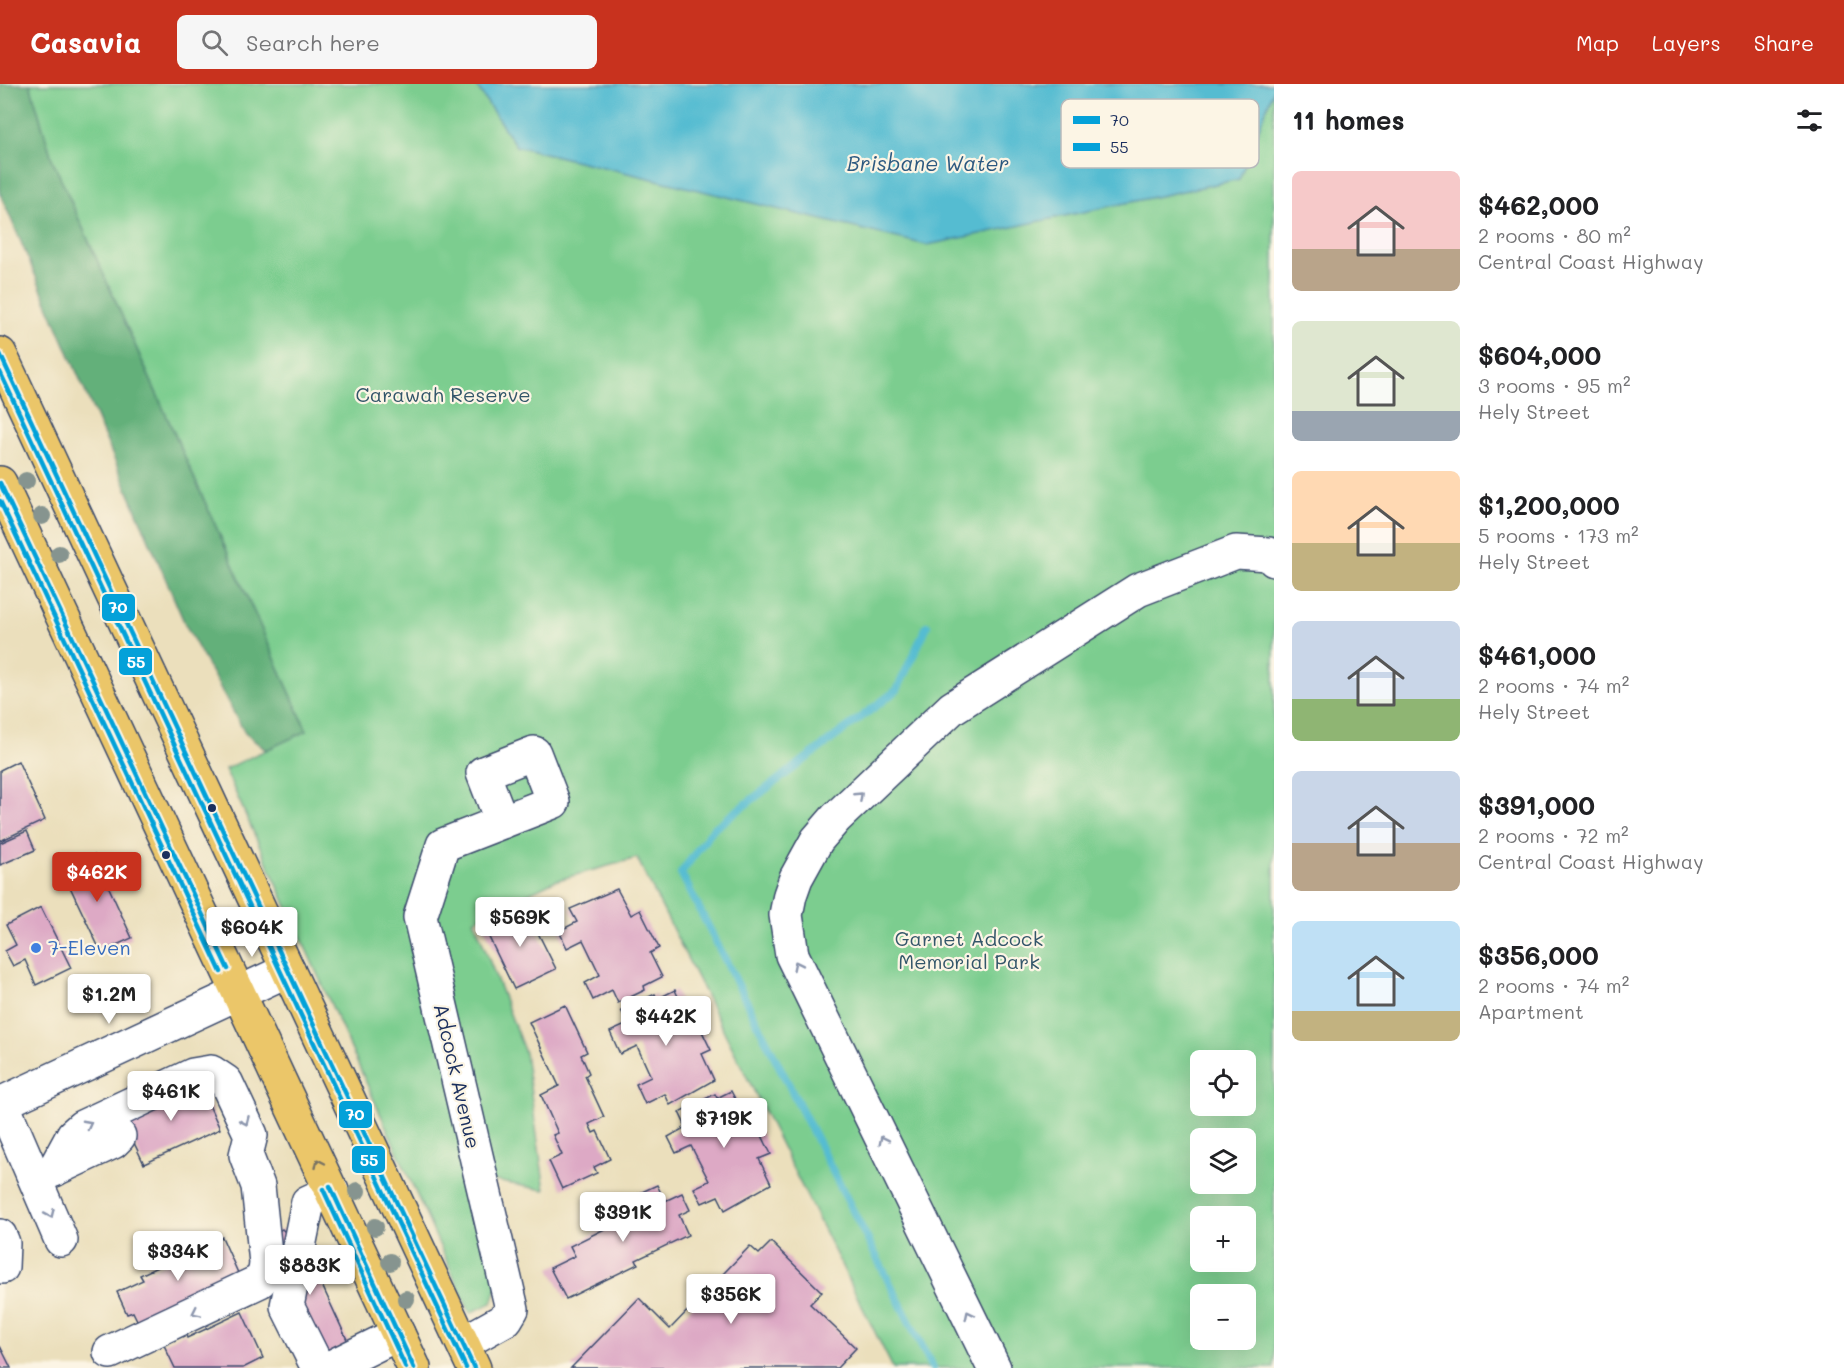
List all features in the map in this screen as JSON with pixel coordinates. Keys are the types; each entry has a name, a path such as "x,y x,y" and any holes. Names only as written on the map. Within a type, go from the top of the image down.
{"highway":[{"path":"0,354 468,1356"},
{"path":"0,483 414,1368"}],"street":[{"path":"994,1368 792,955 786,915 790,895 796,878 817,840 836,818 952,708 1138,590 1236,552 1269,554 1274,560"},
{"name":"Adcock Avenue","path":"468,1356 506,1319 513,1309 420,917 443,845 502,822"},
{"path":"62,1240 45,1175 1,1103 288,970"},
{"path":"45,1175 73,1135 82,1127 193,1075 211,1072 226,1082 251,1135 246,1155 258,1186 266,1263 265,1272 260,1281 110,1352"},
{"path":"45,1175 113,1142 119,1136"},
{"path":"318,1368 287,1306 308,1203 332,1191"},
{"path":"329,1368 398,1334"}],"green space":[{"path":"0,84 30,84 52,159 307,731 266,750 245,733 185,624 0,193"},
{"path":"30,84 475,84 516,146 927,245 1239,179 1243,168 1259,168 1259,128 1274,89 1274,1368 893,1368 637,858 554,881 474,920 525,1053 545,1190 473,1177 499,1282 492,1303 470,1313 225,769 307,731 52,159"}],"water":[{"name":"Brisbane Water","path":"475,84 1274,84 1259,128 1259,99 1061,99 1061,168 1243,168 1239,179 927,245 516,146"}],"building":[{"path":"18,761 45,820 0,841 0,770"},
{"path":"27,831 35,850 0,865 0,843"},
{"path":"94,855 132,938 101,952 62,870"},
{"path":"617,889 631,915 640,910 659,948 650,953 662,977 644,986 645,990 618,1003 612,990 593,1000 585,983 600,975 583,940 567,948 559,931 577,922 570,909"},
{"name":"7-Eleven","path":"41,907 71,968 36,985 25,960 13,966 5,951 16,945 6,925"},
{"path":"525,907 556,969 514,989 484,927"},
{"path":"675,990 688,1018 694,1015 711,1050 702,1054 714,1080 670,1105 665,1094 645,1104 636,1084 651,1077 637,1046 620,1054 610,1032 628,1024 621,1010 655,994 657,999"},
{"path":"565,1005 587,1052 581,1055 589,1073 585,1076 604,1117 589,1124 593,1133 597,1131 610,1159 594,1167 597,1173 562,1189 549,1161 562,1155 553,1135 558,1133 541,1095 559,1086 529,1022"},
{"path":"197,1079 220,1129 144,1164 121,1115"},
{"path":"731,1091 743,1114 750,1111 771,1154 759,1159 771,1184 725,1210 718,1196 702,1203 694,1188 709,1181 691,1146 676,1153 668,1137 686,1127 679,1112 715,1094 717,1098"},
{"path":"657,1185 665,1201 682,1193 690,1210 679,1215 688,1235 636,1260 638,1264 566,1299 550,1268 575,1256 570,1246 639,1212 631,1197"},
{"path":"282,1229 309,1257 349,1344 321,1357 280,1267 275,1234"},
{"path":"222,1237 238,1273 141,1328 133,1312 127,1314 117,1292 143,1280 140,1275"},
{"path":"771,1242 822,1292 810,1304 856,1348 837,1368 571,1368 639,1298 670,1329 750,1246 759,1254"},
{"path":"242,1312 263,1358 243,1368 175,1368 163,1343 185,1333 187,1338"},
{"path":"0,1346 11,1368 0,1368"}],"waterway":[{"path":"927,626 897,690 713,829 681,873 933,1368"}],"transit line":[{"name":"70","path":"0,354 474,1368"},
{"name":"55","path":"0,372 466,1368"},
{"name":"70","path":"0,483 228,969"},
{"name":"55","path":"0,501 221,972"},
{"name":"70","path":"330,1186 414,1368"},
{"name":"55","path":"323,1189 406,1368"}],"place":[{"name":"7-Eleven","path":"36,948"}],"park label":[{"name":"Carawah Reserve","path":"443,395"},
{"name":"Garnet Adcock Memorial Park","path":"969,950"}]}
